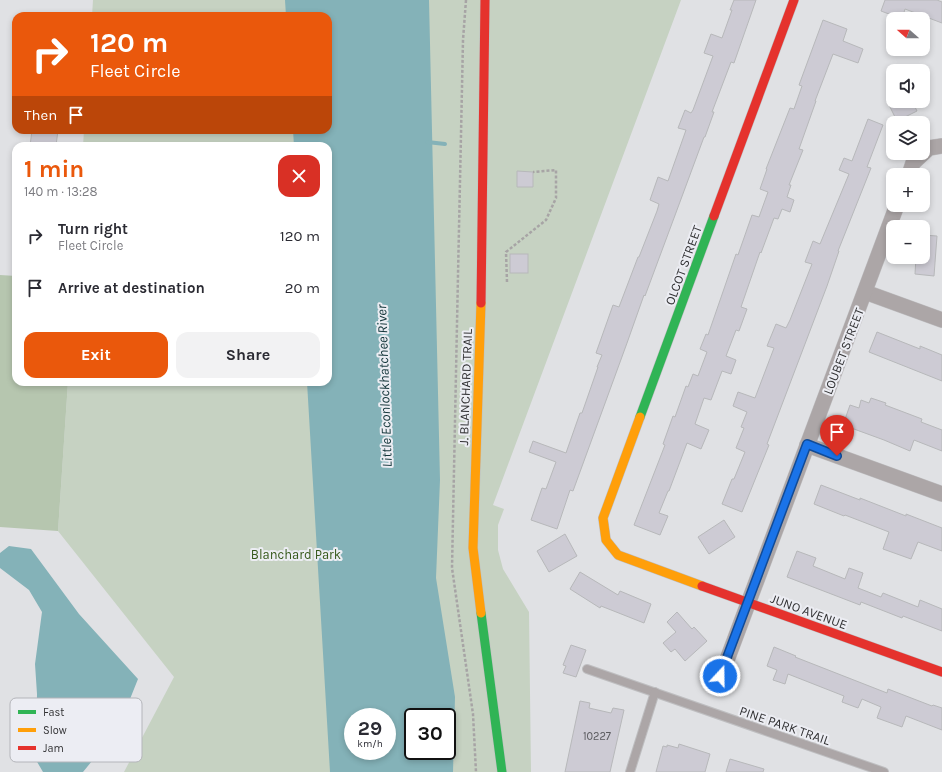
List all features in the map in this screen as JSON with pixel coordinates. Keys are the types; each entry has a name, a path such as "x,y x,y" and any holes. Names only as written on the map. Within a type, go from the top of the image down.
{"street":[{"name":"J. BLANCHARD TRAIL","path":"485,0 481,295 473,548 502,772"},
{"name":"OLCOT STREET","path":"606,540 603,518 794,0"},
{"path":"911,168 913,163 936,147"},
{"name":"LOUBET STREET","path":"720,676 894,212"},
{"path":"865,292 942,320"},
{"path":"807,444 942,494"},
{"name":"JUNO AVENUE","path":"606,540 618,554 748,603 942,672"}],"lane":[{"name":"PINE PARK TRAIL","path":"587,669 884,772"},
{"path":"630,772 655,692"}],"path":[{"path":"507,282 506,252 546,220 556,198 556,170 533,172"}],"green space":[{"name":"Blanchard Park","path":"93,0 681,0 493,505 504,509 498,525 498,550 503,569 529,612 531,772 124,772 129,762 142,762 142,738 174,677 58,531 68,386 332,386 332,142 83,142 84,134 332,134 332,12 92,12"},
{"path":"0,275 12,276 12,386 68,386 58,531 0,527"}],"water":[{"name":"Little Econlockhatchee River","path":"285,0 429,0 440,480 436,578 455,697 455,708 404,708 404,760 453,760 453,772 330,772 307,386 332,386 332,142 294,142 293,134 332,134 332,12 286,12"},
{"path":"9,546 31,549 79,614 138,679 130,698 37,698 35,664 42,612 29,590 0,568 0,553"},
{"path":"37,762 91,762 83,772 43,772"}],"building":[{"path":"734,0 756,0 734,63 731,62 712,112 714,112 705,137 645,296 644,295 573,491 570,490 557,529 531,520 542,488 546,489 556,462 529,452 533,441 566,453 580,413 582,413 602,355 596,353 613,305 619,307 657,211 659,204 650,200 658,177 668,181 686,130 678,128 685,110 691,113 693,110 713,56 704,53 711,34 722,38"},
{"path":"885,0 937,0 942,2 942,23 930,18 930,12 913,12 905,9 904,12 886,13 881,11"},
{"path":"823,20 847,29 843,41 863,49 858,63 833,54 799,149 803,150 789,185 791,185 787,197 794,200 790,212 782,209 778,219 774,218 761,253 760,252 741,307 747,309 739,331 736,330 726,356 736,360 731,374 722,371 711,400 704,398 695,424 709,430 701,449 687,443 659,513 668,516 660,535 634,525 665,445 663,444 673,416 675,417 686,386 688,387 693,374 698,376 707,352 700,349 706,334 708,335 736,254 738,255 752,215 759,217 768,192 760,189 766,169 790,108 794,109 802,86 799,85"},
{"path":"890,108 916,108 917,111 907,116 894,116"},
{"path":"868,119 883,125 867,167 871,168 838,251 827,286 767,444 769,445 742,512 722,504 745,452 736,448 744,428 741,427 747,412 733,406 738,392 755,398 774,348 767,346 776,324 786,328 790,320 812,264 805,262 813,241 820,244 849,174 839,170 844,158 852,161"},
{"path":"32,134 58,134 56,142 30,142"},
{"path":"517,171 533,172 533,187 517,187"},
{"path":"930,236 937,236 934,276 915,274 916,264 930,264"},
{"path":"510,254 528,254 528,273 510,273"},
{"path":"877,332 920,349 920,346 942,355 942,381 869,352"},
{"path":"871,398 922,419 921,422 942,430 942,451 914,440 910,451 843,425 850,405 859,408 861,400 869,403"},
{"path":"821,485 942,528 942,551 918,542 911,559 883,549 889,532 814,504"},
{"path":"724,520 735,537 709,554 698,537"},
{"path":"565,534 577,556 549,572 537,551"},
{"path":"797,551 816,558 813,566 845,579 849,568 863,573 858,588 881,597 883,593 918,607 920,600 942,609 942,631 903,616 902,618 861,602 860,605 787,577"},
{"path":"580,572 618,595 620,591 651,604 644,623 601,606 600,608 570,589"},
{"path":"677,612 692,629 694,627 707,641 685,661 675,649 671,652 663,643 676,632 667,622"},
{"path":"571,645 586,650 576,677 563,673 566,666 563,665"},
{"path":"774,647 796,656 795,657 887,693 888,689 932,706 942,708 942,730 906,716 902,727 877,718 881,707 862,699 858,708 842,702 844,696 788,674 785,684 773,680 777,670 767,666"},
{"path":"580,701 590,703 589,708 611,713 613,708 624,710 610,772 565,772"},
{"path":"679,744 710,754 705,772 656,772 663,746 667,747 667,745 678,748"},
{"path":"730,759 764,769 763,772 726,772"}],"waterway":[{"path":"427,142 445,144"}],"traffic: fast":[{"path":"640,417 714,216"},
{"path":"481,613 502,772"}],"traffic: slow":[{"path":"481,303 473,548 481,613"},
{"path":"640,417 603,518 606,540 618,555 702,586"}],"traffic: jam":[{"path":"481,303 485,0"},
{"path":"714,216 794,0"},
{"path":"702,586 942,672"}],"route":[{"path":"720,676 807,444 837,456"}]}
